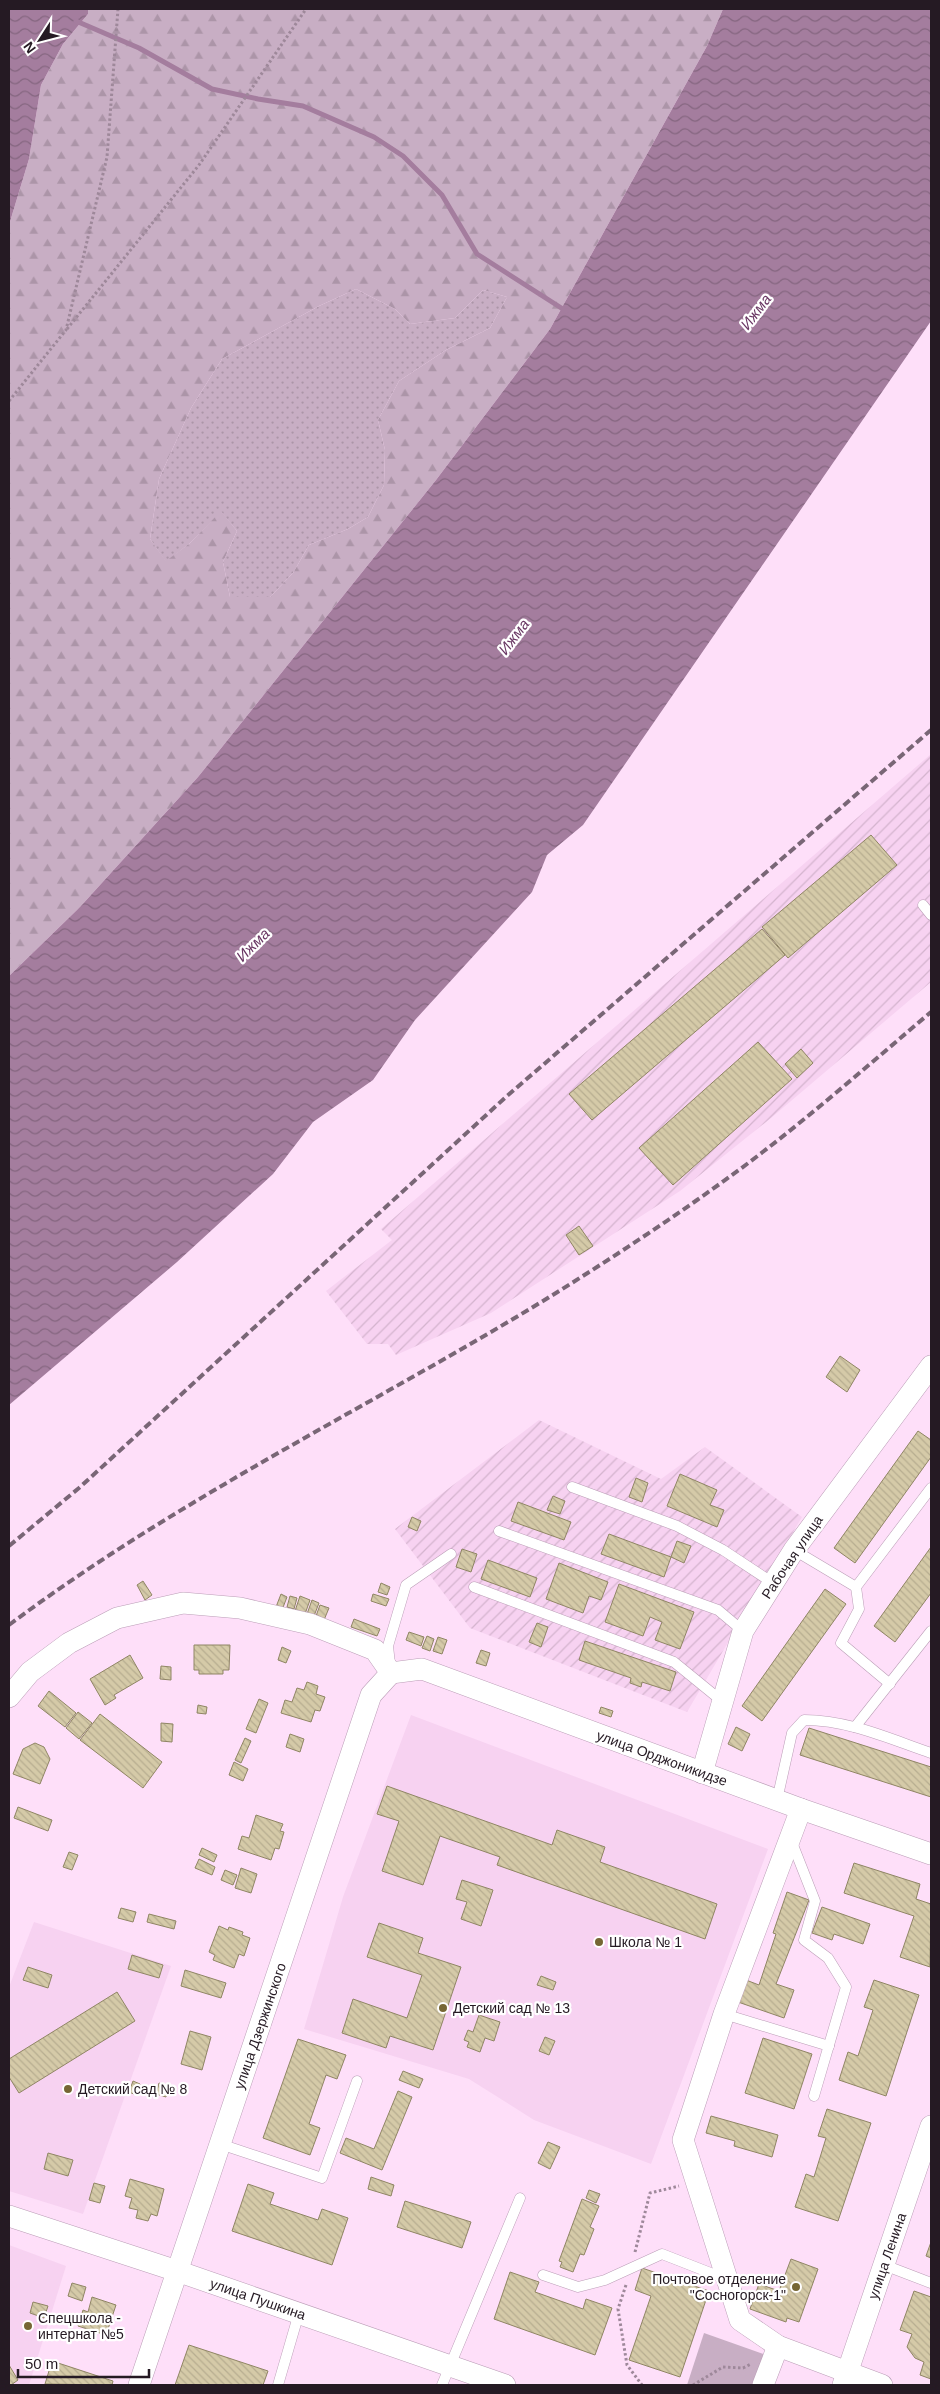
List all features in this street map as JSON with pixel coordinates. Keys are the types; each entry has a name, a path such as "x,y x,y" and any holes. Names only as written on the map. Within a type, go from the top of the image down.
{"street":[{"name":"Рабочая улица","path":"702,1773 743,1631 794,1550 931,1366"},
{"path":"9,1697 30,1672 68,1643 117,1618 183,1603 240,1608 310,1624 375,1650 391,1673"},
{"name":"улица Орджоникидзе","path":"391,1673 422,1669 800,1809 931,1854"},
{"name":"улица Дзержинского","path":"138,2385 371,1695 391,1673"},
{"path":"800,1809 724,2014 683,2140 740,2320 778,2346 845,2379 882,2385"},
{"name":"улица Ленина","path":"845,2379 931,2126"},
{"name":"улица Пушкина","path":"9,2216 300,2313 446,2376 505,2385"},
{"path":"763,2385 778,2346"}],"lane":[{"path":"923,905 931,914"},
{"path":"572,1487 677,1526 724,1550 773,1583"},
{"path":"890,1684 840,1643 859,1609 856,1587 931,1488"},
{"path":"499,1531 718,1610 743,1631"},
{"path":"794,1550 856,1587"},
{"path":"391,1673 388,1646 406,1585 451,1554"},
{"path":"474,1588 674,1662 722,1702"},
{"path":"856,1727 931,1631"},
{"path":"777,1800 792,1733 804,1720 823,1720 856,1727 931,1753"},
{"path":"790,1837 815,1901 804,1940 828,1958 846,1987 814,2096"},
{"path":"724,2014 829,2046"},
{"path":"220,2144 322,2178 357,2080"},
{"path":"446,2376 520,2198"},
{"path":"543,2275 578,2288 605,2280 662,2254 727,2279"},
{"path":"884,2265 931,2283"},
{"path":"278,2385 300,2313"}],"path":[{"path":"66,330 107,157 118,9"},
{"path":"9,401 200,165 306,9"},
{"path":"693,2385 723,2367 742,2368 766,2358 778,2346"}],"shaded area":[{"path":"931,754 931,982 771,1118 680,1191 491,1313 396,1355 388,1344 367,1344 326,1291 392,1240 381,1229"},
{"path":"539,1420 661,1479 705,1447 802,1517 687,1712 470,1628 395,1529"},
{"name":"Школа № 1","path":"411,1715 768,1849 651,2164 534,2120 469,2079 304,2029 343,1897"},
{"name":"Детский сад № 8","path":"34,1922 171,1966 83,2214 9,2191 9,1987"},
{"name":"Спецшкола - интернат №5","path":"9,2245 66,2266 29,2385 9,2385"}],"green space":[{"path":"88,9 723,9 707,46 550,329 436,480 198,777 80,907 9,976 9,225 29,159 41,85 63,44 88,14","holes":["356,289 395,309 410,324 455,318 483,290 507,297 490,328 446,350 399,381 378,420 385,450 384,485 368,517 348,529 309,545 293,573 270,597 230,597 223,562 237,531 221,511 190,543 166,561 150,539 159,479 191,408 222,359 319,306"]},
{"path":"356,289 395,309 410,324 455,318 483,290 507,297 490,328 446,350 399,381 378,420 385,450 384,485 368,517 348,529 309,545 293,573 270,597 230,597 223,562 237,531 221,512 190,543 166,562 150,539 159,479 191,408 222,359 319,306"},
{"path":"704,2333 769,2356 758,2385 687,2385"}],"water":[{"path":"9,9 88,9 88,14 63,44 41,85 29,159 9,225"},
{"name":"Ижма","path":"723,9 931,9 931,321 583,825 547,855 532,892 415,1020 373,1080 313,1122 273,1174 177,1262 9,1405 9,976 80,907 198,777 436,480 550,329 707,46"}],"building":[{"path":"871,835 897,865 788,958 762,927"},
{"path":"762,929 785,955 592,1120 569,1094"},
{"path":"758,1042 792,1079 673,1185 639,1148"},
{"path":"801,1049 813,1063 797,1078 785,1064"},
{"path":"579,1226 593,1246 579,1255 566,1235"},
{"path":"840,1356 860,1370 847,1392 826,1377"},
{"path":"918,1431 931,1440 931,1457 855,1563 834,1548"},
{"path":"680,1474 717,1490 710,1505 724,1510 717,1527 667,1506"},
{"path":"636,1478 648,1483 642,1502 629,1497"},
{"path":"553,1496 565,1501 560,1514 547,1510"},
{"path":"518,1502 571,1522 564,1540 511,1521"},
{"path":"412,1517 421,1521 417,1531 408,1527"},
{"path":"609,1534 671,1557 664,1577 601,1554"},
{"path":"677,1541 691,1546 684,1563 671,1557"},
{"path":"931,1547 931,1593 895,1642 874,1626"},
{"path":"462,1549 477,1554 471,1572 456,1567"},
{"path":"488,1560 537,1578 530,1597 481,1579"},
{"path":"559,1563 608,1582 601,1600 589,1596 583,1613 546,1599"},
{"path":"143,1581 152,1595 145,1600 137,1585"},
{"path":"381,1583 390,1587 387,1595 378,1592"},
{"path":"619,1584 694,1612 680,1649 655,1640 662,1622 650,1617 643,1636 605,1622"},
{"path":"825,1589 846,1604 762,1721 742,1706"},
{"path":"281,1594 287,1597 282,1610 276,1607"},
{"path":"373,1594 389,1599 386,1606 371,1601"},
{"path":"290,1596 297,1598 294,1609 287,1607"},
{"path":"300,1596 310,1600 305,1614 295,1611"},
{"path":"312,1600 319,1603 314,1616 307,1614"},
{"path":"320,1605 329,1608 324,1620 316,1616"},
{"path":"354,1619 380,1629 377,1636 351,1627"},
{"path":"537,1623 548,1627 541,1647 529,1642"},
{"path":"409,1632 424,1637 421,1646 406,1640"},
{"path":"427,1636 434,1639 430,1651 422,1648"},
{"path":"438,1637 447,1640 442,1654 433,1651"},
{"path":"585,1641 676,1672 670,1691 642,1682 641,1687 630,1683 631,1678 579,1660"},
{"path":"194,1645 230,1645 229,1670 223,1670 223,1674 199,1674 199,1670 194,1670"},
{"path":"282,1647 291,1651 286,1663 278,1660"},
{"path":"481,1650 490,1653 486,1666 476,1663"},
{"path":"130,1655 143,1678 114,1695 116,1698 105,1705 90,1679"},
{"path":"161,1666 171,1667 171,1680 160,1679"},
{"path":"307,1682 318,1686 316,1694 325,1697 320,1711 315,1710 311,1722 281,1713 285,1700 292,1702 297,1688 304,1690"},
{"path":"49,1691 76,1713 65,1727 38,1706"},
{"path":"259,1699 268,1703 256,1733 246,1729"},
{"path":"198,1705 207,1707 206,1714 197,1713"},
{"path":"601,1707 613,1711 611,1717 599,1713"},
{"path":"78,1712 92,1723 79,1739 66,1728"},
{"path":"100,1714 162,1762 143,1788 80,1740"},
{"path":"161,1723 173,1724 172,1742 161,1741"},
{"path":"736,1727 750,1734 742,1751 728,1744"},
{"path":"809,1728 931,1767 931,1797 800,1755"},
{"path":"290,1734 304,1739 300,1752 286,1747"},
{"path":"245,1738 251,1741 241,1763 235,1760"},
{"path":"35,1743 44,1747 50,1759 40,1784 13,1774 23,1749"},
{"path":"234,1762 248,1769 243,1781 229,1775"},
{"path":"387,1786 552,1845 557,1830 605,1847 600,1862 717,1904 705,1939 497,1865 500,1857 440,1836 423,1885 382,1871 399,1821 377,1814"},
{"path":"18,1807 52,1820 48,1831 14,1818"},
{"path":"256,1815 283,1824 280,1831 284,1832 279,1849 275,1848 271,1860 238,1849 242,1836 249,1838"},
{"path":"202,1848 217,1855 214,1862 199,1855"},
{"path":"69,1852 78,1855 72,1870 63,1867"},
{"path":"199,1859 215,1867 212,1875 195,1868"},
{"path":"854,1863 920,1884 916,1899 931,1904 930,1967 900,1957 914,1916 844,1893"},
{"path":"241,1868 257,1874 251,1893 235,1888"},
{"path":"225,1870 237,1875 233,1885 221,1880"},
{"path":"462,1880 493,1890 481,1926 461,1919 467,1902 456,1899"},
{"path":"787,1892 809,1900 776,1984 794,1990 784,2018 738,2002 746,1980 759,1985 776,1934 773,1933"},
{"path":"822,1907 870,1924 863,1944 834,1934 832,1940 812,1933"},
{"path":"121,1908 136,1912 133,1922 118,1918"},
{"path":"149,1914 176,1921 174,1929 147,1922"},
{"path":"379,1923 423,1938 418,1953 461,1967 433,2050 390,2036 386,2048 342,2033 353,1999 407,2018 422,1975 367,1957"},
{"path":"219,1926 228,1930 229,1927 243,1932 242,1935 250,1938 244,1956 239,1954 234,1968 213,1960 215,1955 209,1952"},
{"path":"132,1955 163,1965 159,1978 128,1969"},
{"path":"28,1967 52,1975 48,1988 23,1980"},
{"path":"185,1970 226,1983 221,1998 181,1986"},
{"path":"541,1976 556,1982 553,1990 537,1985"},
{"path":"874,1980 919,1995 886,2096 839,2080 848,2052 858,2056 873,2010 864,2007"},
{"path":"117,1992 135,2021 19,2093 9,2077 9,2059"},
{"path":"479,2015 500,2022 494,2041 485,2038 480,2052 467,2047 469,2042 464,2040 468,2030 473,2032"},
{"path":"190,2031 211,2037 202,2070 181,2064"},
{"path":"545,2037 555,2041 549,2055 539,2051"},
{"path":"763,2038 812,2054 794,2109 745,2093"},
{"path":"298,2039 346,2055 337,2079 326,2075 309,2124 320,2128 310,2155 263,2138"},
{"path":"403,2071 423,2079 419,2088 399,2080"},
{"path":"133,2081 140,2084 136,2095 129,2092"},
{"path":"159,2083 168,2086 166,2097 156,2094"},
{"path":"398,2091 412,2097 382,2170 340,2153 346,2138 374,2149"},
{"path":"827,2109 871,2123 838,2221 795,2207 806,2174 814,2177 826,2138 818,2136"},
{"path":"711,2116 778,2135 772,2157 734,2146 735,2141 706,2133"},
{"path":"548,2142 560,2147 550,2169 538,2163"},
{"path":"48,2153 73,2160 68,2176 44,2169"},
{"path":"371,2177 394,2185 391,2196 368,2189"},
{"path":"130,2179 164,2189 157,2216 151,2214 148,2221 136,2218 138,2210 129,2208 132,2198 125,2196"},
{"path":"94,2183 105,2186 100,2203 89,2200"},
{"path":"248,2184 274,2193 270,2204 318,2220 322,2209 348,2218 332,2265 232,2231"},
{"path":"589,2190 600,2194 596,2203 586,2198"},
{"path":"582,2199 599,2206 590,2227 594,2229 584,2255 580,2254 573,2272 560,2267 562,2262 559,2261"},
{"path":"405,2201 471,2222 462,2248 397,2227"},
{"path":"931,2242 931,2258 926,2256"},
{"name":"Почтовое отделение \"Сосногорск-1\"","path":"791,2259 818,2269 799,2322 787,2318 786,2322 750,2309 759,2284 779,2291"},
{"path":"642,2268 709,2291 680,2377 629,2360 651,2296 635,2290"},
{"path":"510,2272 539,2282 535,2292 583,2309 586,2299 612,2308 595,2355 494,2319"},
{"path":"72,2283 86,2287 82,2301 68,2296"},
{"path":"914,2291 931,2297 931,2379 920,2375 924,2362 915,2358 907,2347 912,2334 900,2330"},
{"path":"92,2297 116,2305 106,2335 78,2326 83,2310 88,2312"},
{"path":"33,2302 48,2306 44,2318 30,2313"},
{"path":"189,2345 268,2371 263,2385 175,2385"},
{"path":"52,2361 113,2381 112,2385 45,2384"},
{"path":"9,2365 18,2380 11,2385 9,2385"}],"waterway":[{"path":"76,21 139,48 212,89 303,106 374,137 403,156 442,195 477,254 566,311"}],"railway":[{"path":"9,1546 79,1488 507,1096 931,730"},
{"path":"9,1625 73,1580 204,1496 476,1341 596,1268 649,1233 726,1180 774,1143 931,1012"}],"place":[{"name":"Школа № 1","path":"599,1942"},
{"name":"Детский сад № 13","path":"443,2008"},
{"name":"Детский сад № 8","path":"68,2089"},
{"name":"Почтовое отделение \"Сосногорск-1\"","path":"796,2287"},
{"name":"Спецшкола - интернат №5","path":"28,2326"}]}
